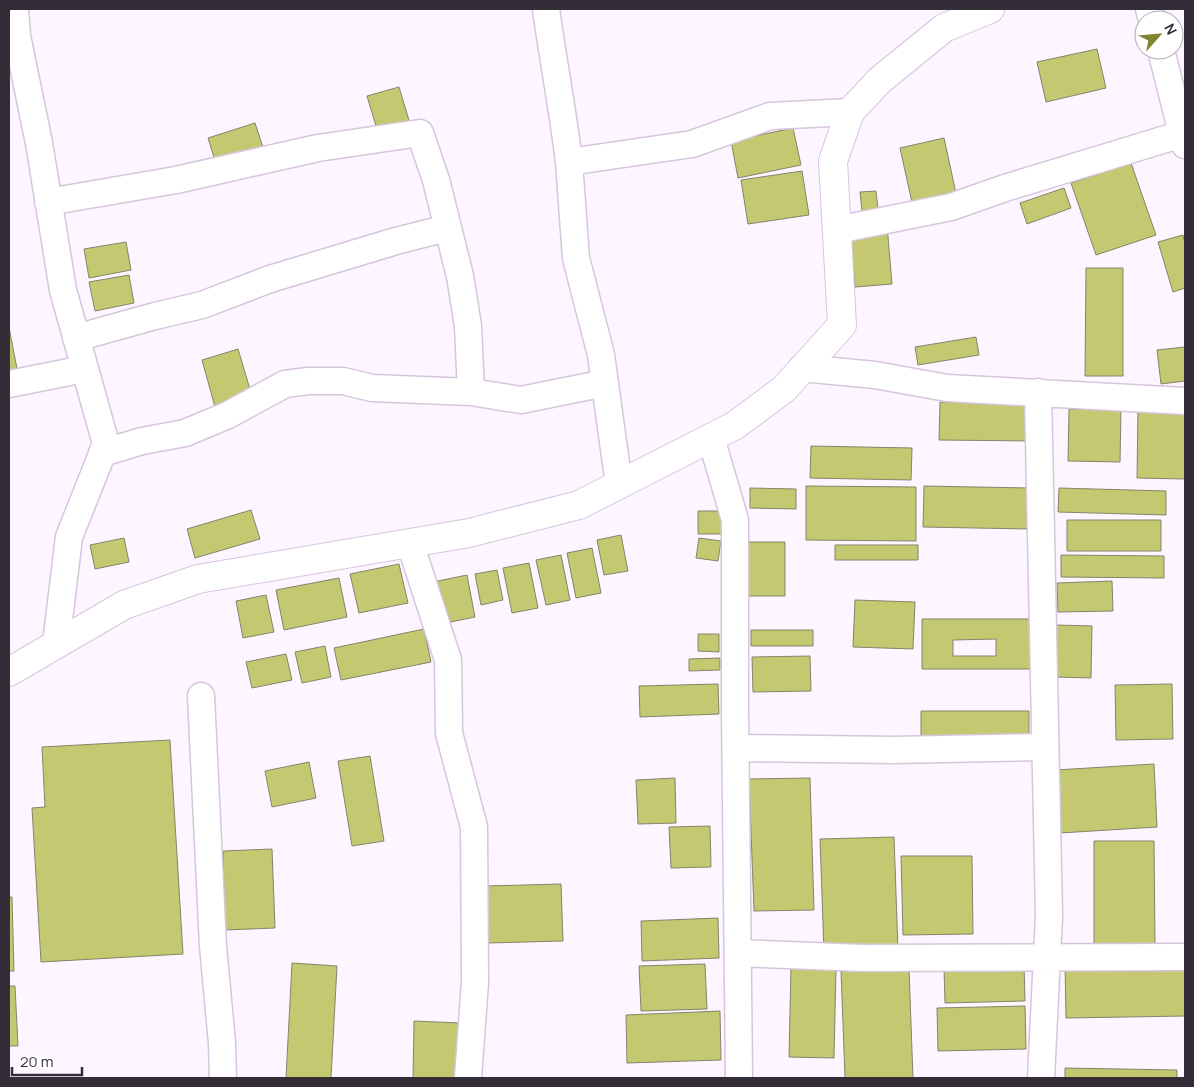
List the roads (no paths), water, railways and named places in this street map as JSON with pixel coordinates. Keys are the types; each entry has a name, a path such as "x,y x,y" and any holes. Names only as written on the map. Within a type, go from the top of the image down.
{"street":[{"path":"14,9 17,36 39,143 62,290 106,444 69,537 56,644"},
{"path":"546,9 564,121 576,258 601,355 619,485"},
{"path":"9,672 124,605 198,578 469,534 579,505 734,426 784,389 842,325 833,161 850,112 880,80 944,28 990,9"},
{"path":"837,230 951,207 1005,188 1184,139 1164,60"},
{"path":"568,162 692,144 770,116 850,112"},
{"path":"48,202 176,180 318,148 420,133 436,180 460,276 468,326 471,392"},
{"path":"76,338 202,305 270,279 388,243 447,228"},
{"path":"802,368 875,375 947,388 1185,401"},
{"path":"9,384 84,369"},
{"path":"102,453 185,433 228,415 285,384 308,381 343,381 372,388 471,392 521,400 605,383"},
{"path":"1038,392 1049,916 1042,1078"},
{"path":"711,438 735,520 739,1078"},
{"path":"410,543 448,660 449,732 474,827 475,982 468,1078"},
{"path":"201,696 213,946 222,1043 222,1078"},
{"path":"736,748 894,750 1045,747"},
{"path":"738,953 863,958 1185,957"}]}
